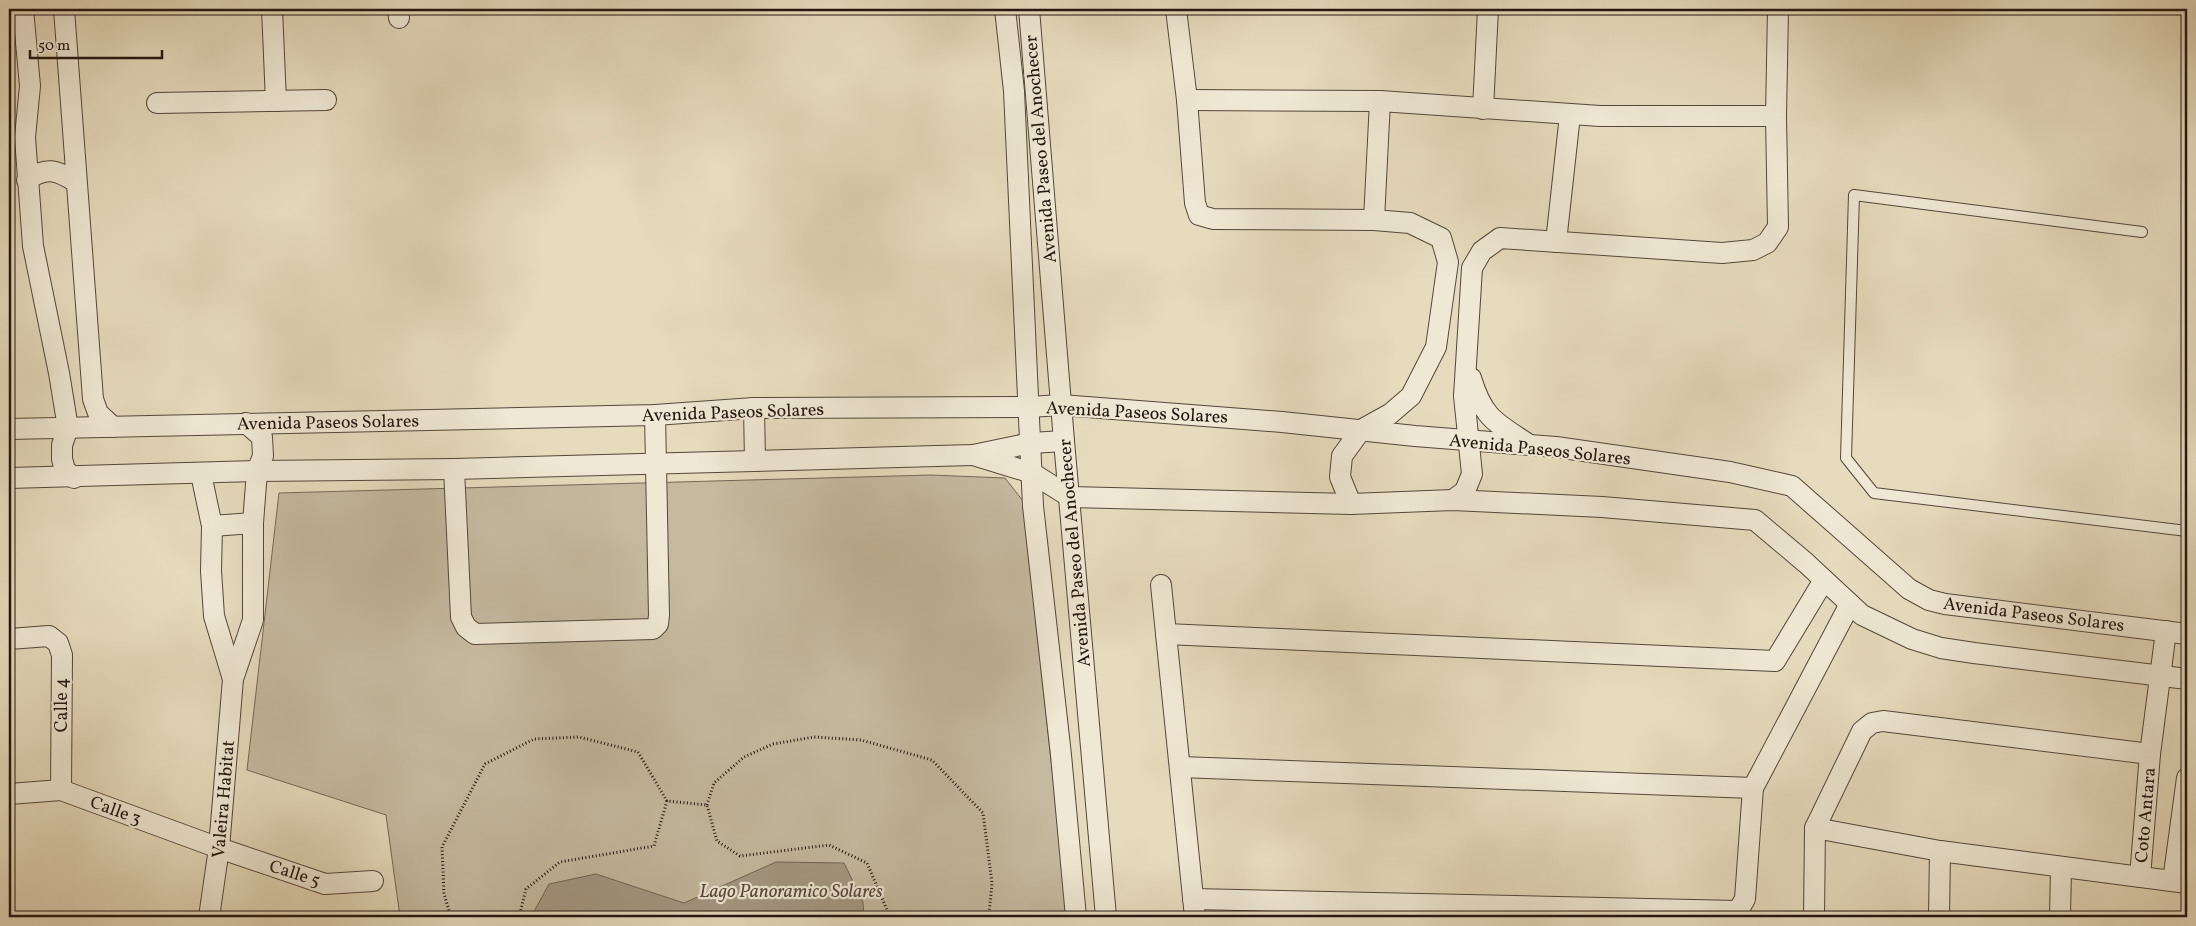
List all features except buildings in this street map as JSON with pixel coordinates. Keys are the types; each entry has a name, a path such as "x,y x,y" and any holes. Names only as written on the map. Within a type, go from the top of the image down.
{"street":[{"path":"23,9 30,86 25,137 33,246 59,373 68,428 62,445 62,459 65,470 74,478"},
{"path":"64,9 93,399 98,413 113,427"},
{"path":"272,9 276,101"},
{"name":"Avenida Paseo del Anochecer","path":"1004,9 1014,91 1032,473 1076,917"},
{"name":"Avenida Paseo del Anochecer","path":"1029,9 1064,441 1106,917"},
{"path":"1176,9 1187,100 1195,202 1199,215 1213,220 1374,220 1410,223 1440,238 1448,262 1436,347 1411,396 1390,414 1361,430 1342,456 1340,477 1351,504"},
{"path":"1483,109 1488,9"},
{"path":"1453,500 1465,491 1472,474 1464,396 1472,268 1482,251 1500,238 1722,253 1754,250 1767,243 1778,227 1776,116 1778,9"},
{"path":"157,103 326,100"},
{"path":"1187,100 1380,101 1570,115 1776,116"},
{"path":"1374,220 1380,101"},
{"path":"1556,242 1570,115"},
{"path":"27,180 37,172 51,170 64,174 76,182"},
{"path":"1467,366 1478,401 1491,420 1529,445"},
{"name":"Avenida Paseos Solares","path":"9,429 655,415 754,408 1029,407 1061,405 1282,422 1529,445 1730,472 1792,486 1835,522 1888,573 1909,589 1929,600 2187,634"},
{"path":"754,408 755,461"},
{"path":"454,469 461,617 466,627 475,634 653,629 658,624 655,415"},
{"name":"Valeira Habitat","path":"209,917 219,848 233,680 254,620 253,523 257,471 263,456 262,437 246,423"},
{"name":"Avenida Paseos Solares","path":"9,478 74,478 257,471 454,469 973,455 1031,443 1064,441"},
{"name":"Avenida Paseos Solares","path":"973,455 1032,473 1070,498"},
{"name":"Valeira Habitat","path":"201,474 212,526 211,571 214,616 233,680"},
{"path":"1070,498 1351,504 1453,500 1602,507 1755,520 1862,614 1883,627 1912,640 1941,648 2187,679"},
{"path":"212,526 253,523"},
{"path":"1166,634 1775,661 1824,580"},
{"path":"1161,585 1194,908 1738,911 1745,899 1753,788 1850,604"},
{"name":"Coto Antara","path":"2140,877 2150,754 2166,631"},
{"name":"Calle 4","path":"9,639 49,636 58,643 62,655 61,790"},
{"path":"1814,917 1816,828 1862,731 1872,723 1883,721 2150,754"},
{"path":"1180,768 1753,788"},
{"name":"Coto Antara","path":"2180,882 2187,778"},
{"name":"Calle 3","path":"9,794 61,790 219,848"},
{"path":"1816,828 1940,851 2180,882"},
{"name":"Calle 5","path":"219,848 325,884 373,881"},
{"path":"1939,917 1940,851"},
{"path":"2060,917 2061,868"}],"lane":[{"path":"2142,232 1854,196 1846,458 1874,493 2187,531"}],"path":[{"path":"451,917 444,894 442,846 485,764 534,739 579,737 638,752 667,802 654,846 560,862 526,888 519,917"},
{"path":"890,917 867,863 830,845 740,856 717,841 707,805 714,783 744,757 773,744 814,737 861,740 932,760 983,813 992,883 989,914"},
{"path":"667,802 707,805"},
{"path":"984,917 989,914"},
{"path":"989,914 996,917"}],"shaded area":[{"path":"931,475 1005,478 1023,501 1068,917 400,917 386,815 247,770 279,493"},
{"path":"2085,913 2181,917 2084,917"}],"water":[{"name":"Lago Panoramico Solares","path":"776,862 844,863 863,902 864,917 531,917 549,884 596,874 684,903"}]}
